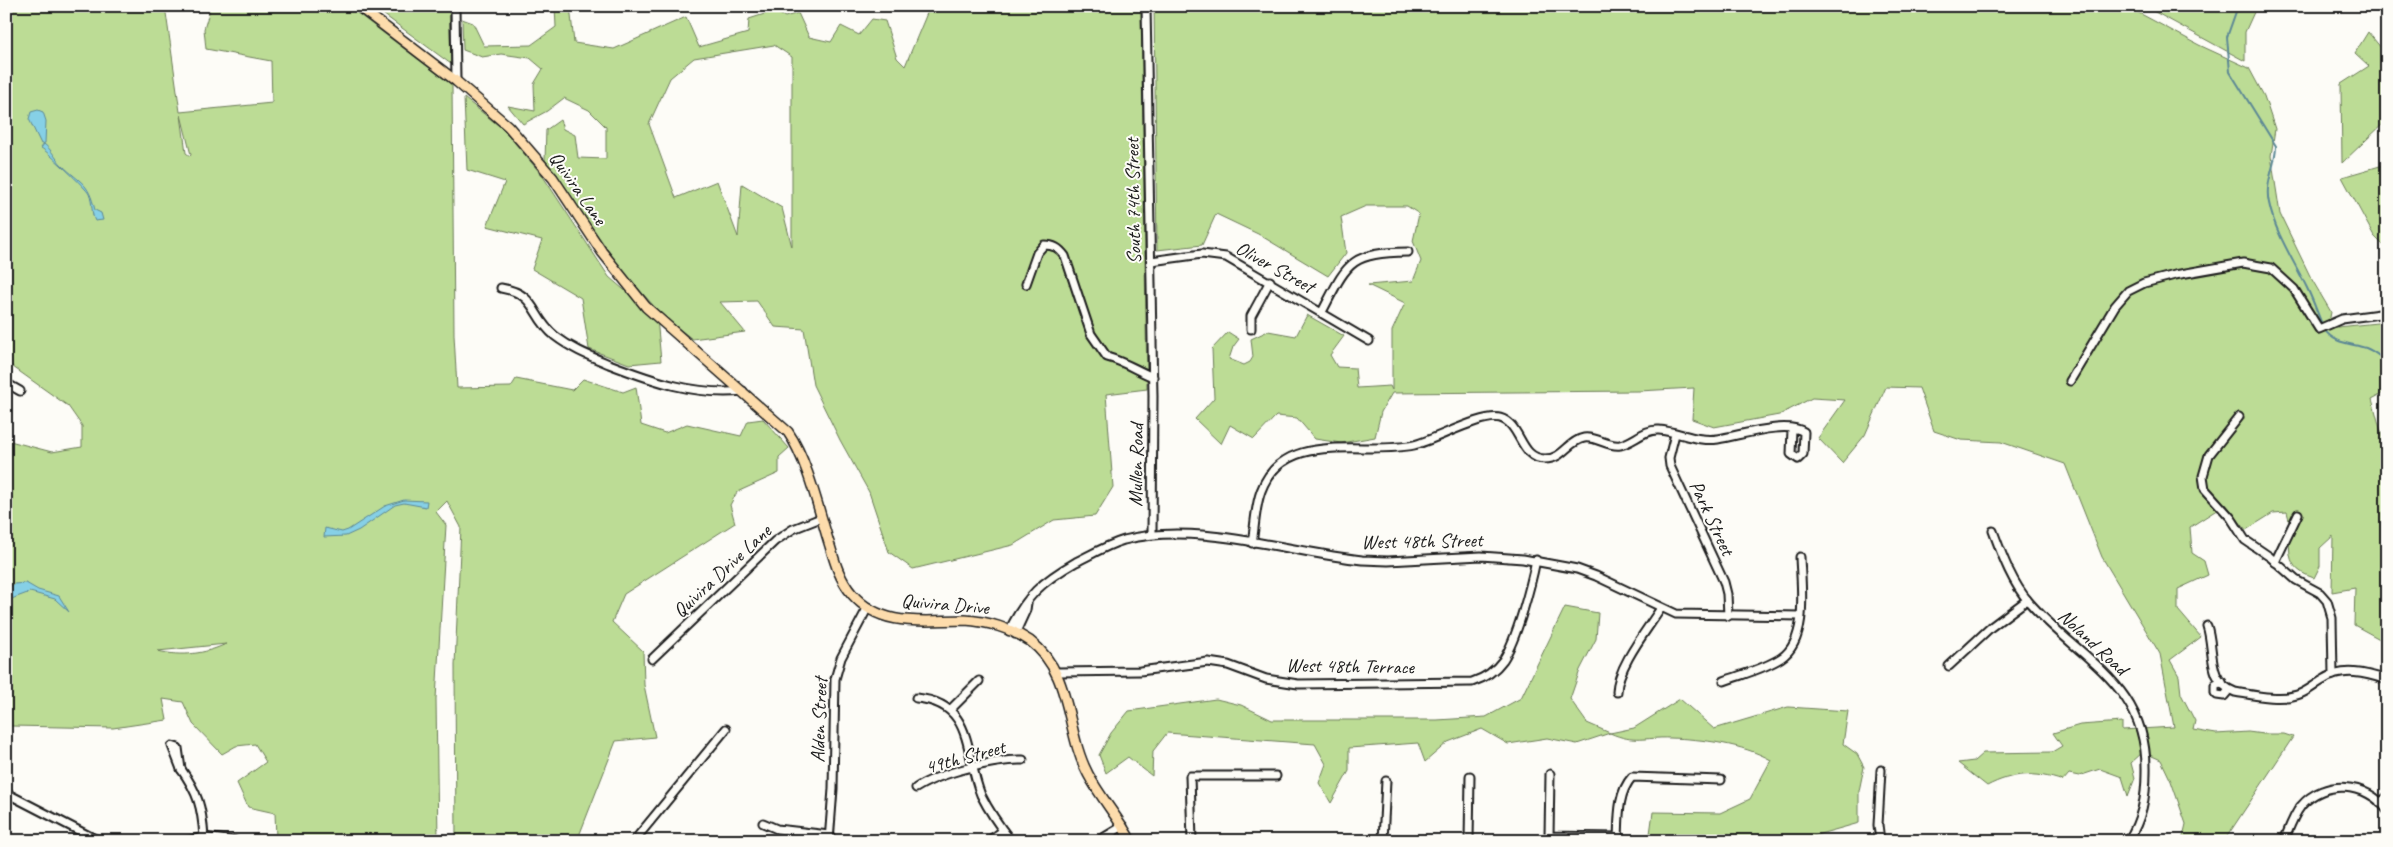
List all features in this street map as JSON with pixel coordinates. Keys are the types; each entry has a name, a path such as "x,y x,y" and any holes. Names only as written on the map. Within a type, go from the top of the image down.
{"main road":[{"name":"Quivira Lane","path":"358,6 492,110 536,157 602,252 646,307 756,404"},
{"name":"Quivira Drive","path":"756,404 792,437 799,452 844,583 851,593 880,614 898,619 926,623 965,620 986,622 1012,632 1030,642 1047,658 1057,672 1081,760 1097,789 1123,826 1131,841"}],"street":[{"path":"455,6 456,81"},
{"name":"South 74th Street","path":"1146,6 1153,396"},
{"path":"1026,284 1036,253 1044,245 1052,245 1060,249 1065,256 1091,334 1107,357 1122,360 1135,370 1153,377"},
{"path":"1322,312 1333,291 1354,262 1372,254 1408,252"},
{"name":"Oliver Street","path":"1151,261 1214,254 1226,257 1270,281 1369,341"},
{"path":"2070,381 2116,306 2128,291 2144,283 2175,275 2243,264 2271,268 2294,289 2319,329 2342,319 2387,314"},
{"path":"1251,330 1251,316 1270,281"},
{"path":"501,288 516,291 524,296 532,304 542,325 578,351 634,374 671,386 709,392 743,391"},
{"path":"6,383 20,391"},
{"name":"Mullen Road","path":"1152,534 1153,396"},
{"path":"1252,543 1260,496 1270,475 1286,460 1307,450 1394,448 1414,445 1433,440 1488,417 1500,418 1507,422 1527,452 1545,459 1558,456 1582,438 1620,445 1649,431 1656,430 1708,440 1763,430 1792,429"},
{"path":"2239,417 2209,455 2203,476 2205,489 2231,518 2245,540 2296,580 2320,593 2327,601 2332,618 2333,675"},
{"name":"Park Street","path":"1675,434 1669,458 1670,466 1724,582 1728,616"},
{"path":"2275,562 2298,514"},
{"name":"Quivira Drive Lane","path":"652,659 775,541 793,530 821,518"},
{"name":"Noland Road","path":"1993,531 2005,563 2027,600 2059,635 2102,669 2127,699 2142,733 2146,759 2145,799 2141,816 2128,841"},
{"name":"West 48th Street","path":"1012,632 1026,610 1027,603 1032,594 1046,580 1098,550 1124,540 1152,534 1184,533 1362,560 1388,561 1481,556 1536,560 1596,576 1630,591 1660,608 1689,616 1800,616"},
{"path":"1724,681 1782,657 1797,639 1800,616 1800,557"},
{"name":"West 48th Terrace","path":"1057,672 1140,671 1208,662 1228,665 1266,679 1298,684 1472,682 1489,674 1504,659 1529,593 1536,560"},
{"path":"1949,666 1991,627 2027,600"},
{"name":"Alden Street","path":"829,838 833,789 835,679 841,658 868,607"},
{"path":"1617,692 1617,684 1623,670 1660,608"},
{"path":"2207,626 2212,665 2229,690 2246,694 2289,697 2311,689 2333,675 2359,672 2387,680"},
{"path":"950,710 979,681"},
{"path":"2222,682 2216,685 2215,692 2217,696 2224,696 2229,690"},
{"path":"916,698 934,701 950,710 965,734 981,795 1011,841"},
{"path":"634,841 726,729"},
{"name":"49th Street","path":"916,788 930,779 1008,759 1023,760"},
{"path":"180,768 192,785 200,802 204,836"},
{"path":"1880,841 1878,825 1881,770"},
{"path":"1550,774 1549,836 1618,839 1619,807 1627,783 1632,777 1721,780"},
{"path":"1192,841 1190,776 1276,776"},
{"path":"1469,841 1470,776"},
{"path":"1383,841 1386,781"},
{"path":"2284,841 2300,807 2322,790 2351,788 2370,794 2387,810"},
{"path":"6,794 99,841"},
{"path":"2380,803 2387,797"},
{"path":"763,823 777,830 829,838"},
{"path":"1098,841 1123,826"},
{"path":"988,841 1003,830"},
{"path":"186,841 204,836 235,841"}],"green space":[{"path":"6,6 165,6 180,112 272,103 271,61 206,49 204,29 211,6 348,6 452,85 454,335 457,388 511,387 516,379 572,390 583,379 623,392 636,387 641,425 665,433 687,424 741,436 748,421 763,419 789,448 779,457 779,473 737,492 730,505 735,523 624,594 612,622 643,651 644,685 655,737 616,741 577,841 456,841 455,665 461,527 447,501 436,512 446,525 436,699 438,841 284,841 276,838 275,813 248,807 237,783 266,762 255,744 236,746 222,754 193,724 183,702 163,699 167,720 113,728 11,726 6,722 6,440 52,452 82,447 82,426 68,406 6,362","holes":["181,115 191,155 190,156 186,153","226,644 193,654 175,654 158,651"]},
{"path":"372,6 449,6 451,64"},
{"path":"555,6 570,6 574,43 614,49 686,17 699,47 748,33 749,19 774,11 785,17 798,13 809,37 831,42 841,26 859,35 872,19 885,21 897,58 905,66 930,6 1141,6 1147,389 1106,394 1113,487 1095,516 1054,520 1013,545 913,569 889,552 869,492 840,440 813,385 804,329 775,327 757,301 720,302 745,332 692,339 662,315 624,273 545,160 546,130 560,120 563,129 575,135 578,158 606,159 606,127 589,110 564,98 547,111 523,124 508,106 535,111 534,84 543,69 530,58 501,54 482,57 463,50 462,19 473,23 484,46 531,45 556,27","holes":["774,45 792,57 792,247 782,208 742,184 738,237 717,181 676,198 649,124 670,78 694,58"]},
{"path":"1154,6 2126,6 2199,45 2249,68 2264,96 2275,129 2271,156 2280,214 2311,278 2331,312 2328,328 2387,322 2387,391 2372,399 2387,454 2387,643 2354,625 2355,588 2332,592 2333,536 2320,548 2320,566 2314,578 2302,573 2295,567 2291,559 2287,512 2273,513 2246,530 2226,504 2190,527 2192,553 2204,561 2208,575 2178,589 2178,610 2201,637 2170,660 2179,676 2181,694 2195,721 2193,730 2216,734 2248,732 2284,734 2293,737 2224,841 2182,841 2186,824 2171,781 2161,760 2143,752 2131,763 2135,778 2128,796 2122,777 2100,769 2079,776 2069,774 2063,781 2043,776 2024,775 2005,778 1987,786 1958,763 1974,761 1983,753 2052,752 2062,746 2053,733 2080,725 2122,722 2122,730 2174,727 2160,654 2102,557 2065,464 2001,442 1961,440 1934,431 1919,388 1886,387 1865,435 1842,463 1818,438 1845,400 1812,398 1779,415 1714,427 1692,419 1694,388 1639,391 1392,393 1381,412 1375,437 1341,443 1315,439 1297,418 1276,416 1254,439 1230,425 1221,444 1195,419 1214,398 1212,349 1228,332 1239,339 1233,347 1229,359 1244,365 1250,362 1253,357 1251,339 1268,331 1296,336 1307,315 1344,336 1330,355 1337,367 1355,368 1357,388 1390,386 1392,390 1392,331 1405,303 1368,285 1413,281 1421,261 1413,241 1419,214 1407,206 1366,206 1341,217 1346,253 1328,276 1258,234 1216,214 1202,245 1157,250"},
{"path":"2144,6 2254,6 2255,10 2245,32 2245,61"},
{"path":"2368,32 2387,55 2387,120 2342,163 2341,84 2369,66 2355,53"},
{"path":"464,98 503,129 542,175 609,277 657,318 661,361 629,364 589,349 581,298 532,269 542,240 487,226 505,182 467,170"},
{"path":"2387,164 2387,249 2374,236 2342,177"},
{"path":"1565,607 1598,613 1596,639 1580,670 1570,699 1587,723 1610,733 1577,744 1547,738 1508,744 1482,729 1448,742 1425,762 1418,743 1349,748 1349,771 1331,803 1319,783 1326,764 1315,744 1167,733 1153,751 1152,776 1128,757 1106,773 1099,755 1111,733 1129,711 1216,699 1241,705 1272,720 1437,720 1486,717 1521,698"},
{"path":"1680,699 1714,729 1788,707 1848,711 1843,744 1857,754 1864,767 1859,791 1859,823 1795,841 1649,841 1653,812 1720,813 1750,799 1771,760 1748,750 1722,743 1661,738 1633,739 1610,733 1634,728"}],"water":[{"path":"38,110 43,112 46,121 45,143 41,144 29,119 31,112"},
{"path":"44,144 90,193 95,210 101,213 103,220 95,221 89,194 41,148"},
{"path":"404,500 427,501 426,507 404,503 395,505 359,530 346,536 324,537 325,528 342,532 348,530 385,506"},
{"path":"26,583 38,590 59,596 69,612 55,599 30,592 6,601 6,589 14,584"}],"waterway":[{"path":"2238,6 2227,37 2230,72 2276,146 2268,188 2269,203 2280,236 2309,292 2322,324"},
{"path":"2324,329 2333,338 2366,348 2387,361"}]}
